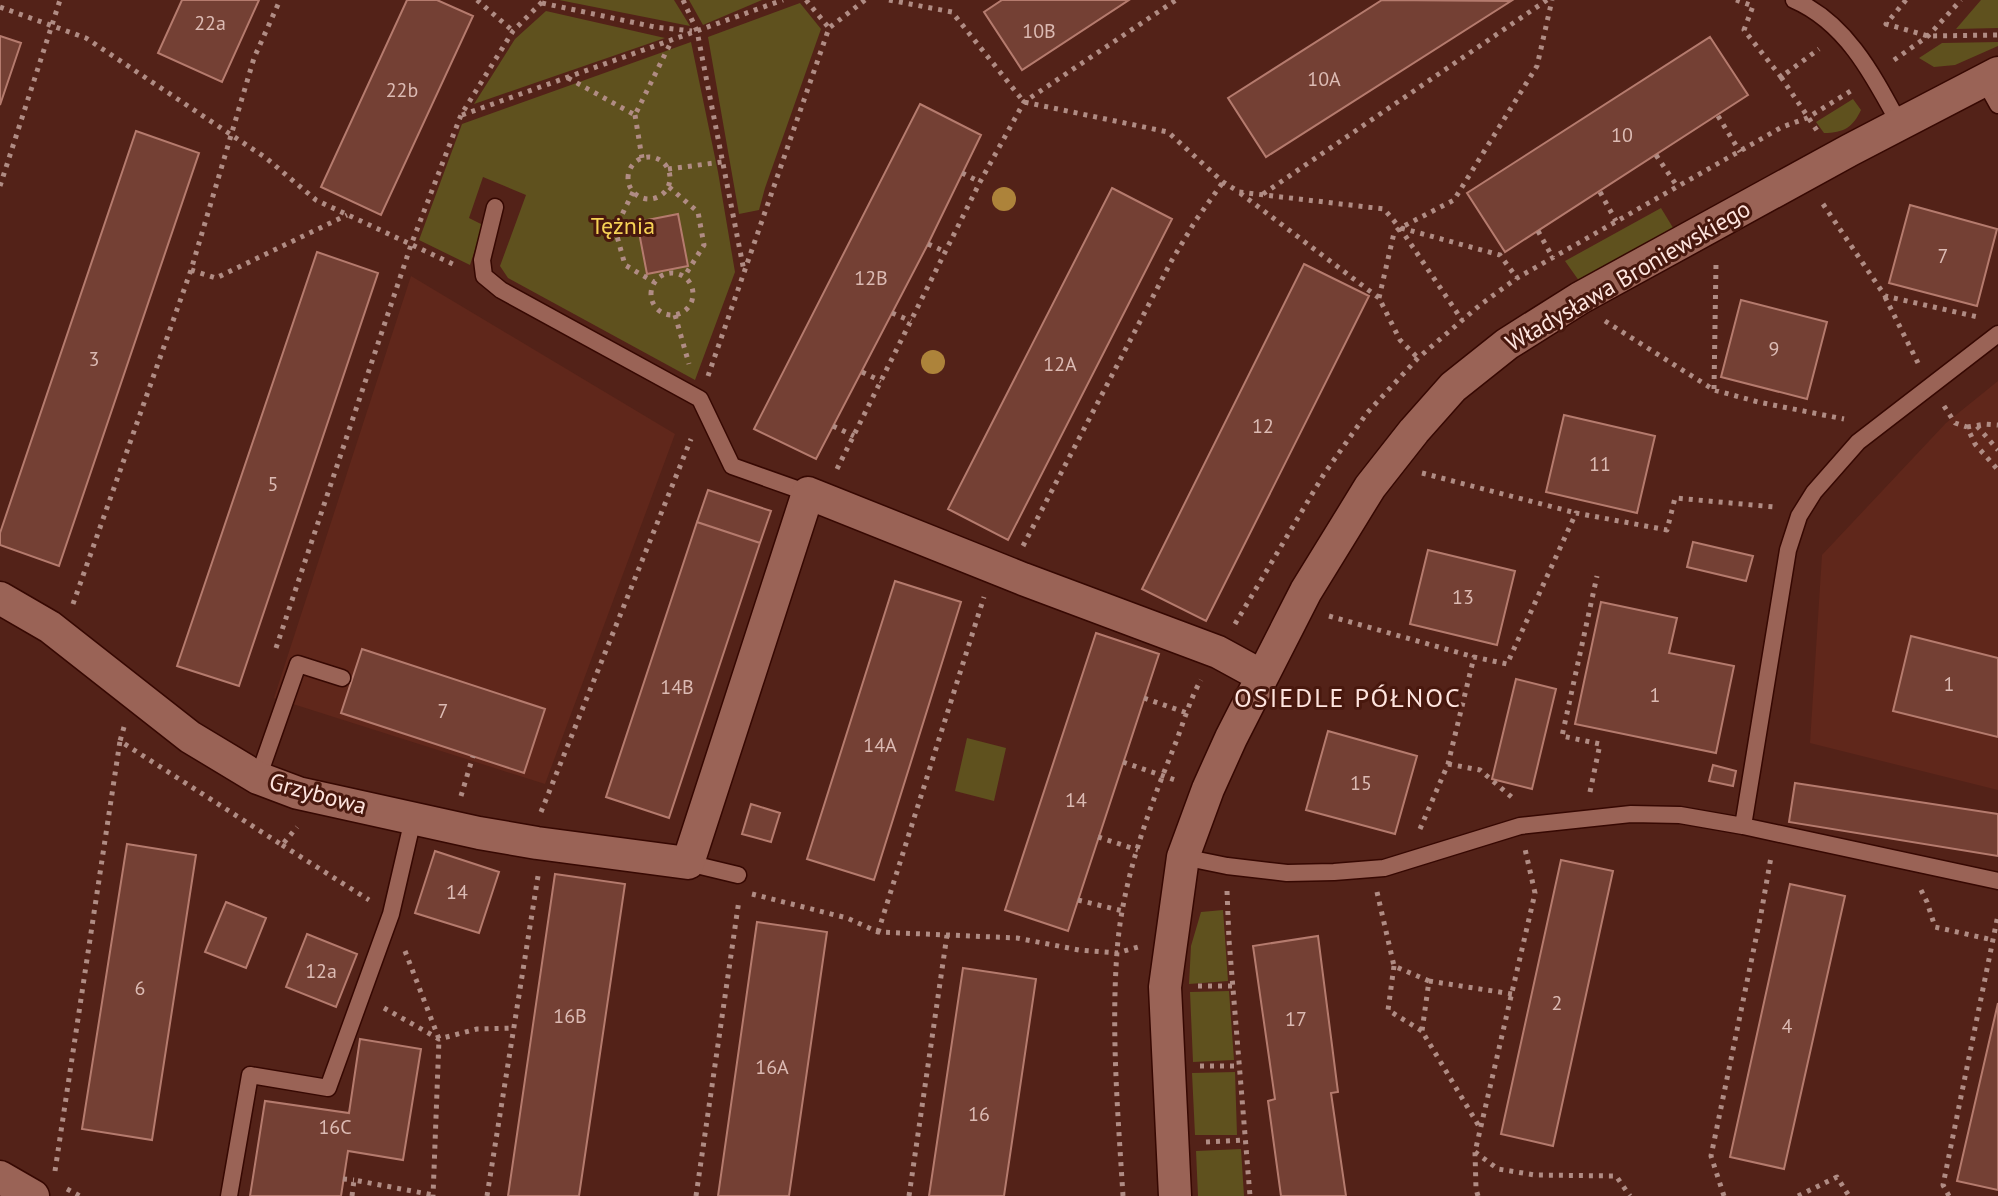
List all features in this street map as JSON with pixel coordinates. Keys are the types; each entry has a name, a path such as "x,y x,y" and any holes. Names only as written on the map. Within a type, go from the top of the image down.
{"street":[{"name":"Władysława Broniewskiego","path":"1175,1196 1165,987 1183,857 1208,789 1262,676 1306,591 1370,487 1453,387 1507,344 1580,298 1900,125 1993,86"},
{"path":"688,863 816,496 1023,579 1218,652 1262,676"},
{"name":"Grzybowa","path":"0,598 50,627 190,737 258,778 298,793 479,833 688,863"},
{"path":"2,1183 43,1188"}],"lane":[{"path":"1794,0 1840,31 1873,76 1900,125"},
{"path":"495,207 482,260 484,276 501,290 700,399 732,466 816,496"},
{"path":"1743,826 1788,550 1799,516 1814,492 1858,442 1998,334"},
{"path":"258,778 298,664 342,678"},
{"path":"1183,857 1287,873 1384,868 1520,826 1631,814 1680,815 1998,881"},
{"path":"229,1196 250,1075 328,1088 391,914 413,819"},
{"path":"688,863 738,875"}],"path":[{"path":"0,186 60,0"},
{"path":"69,618 191,270 254,58 280,0"},
{"path":"477,0 513,31"},
{"path":"683,0 697,31 744,272"},
{"path":"461,115 783,0"},
{"path":"806,0 829,28 865,0"},
{"path":"889,0 952,12 1024,102 1168,132 1223,182 1379,298 1400,340 1418,358"},
{"path":"816,496 854,436 980,182 1024,102 1176,0"},
{"path":"1263,194 1550,0"},
{"path":"1379,298 1394,233 1454,200 1537,66 1550,0"},
{"path":"1736,0 1753,6 1744,30 1781,77 1807,118"},
{"path":"1906,0 1886,24 1928,36 1998,35"},
{"path":"1886,66 1928,36 1961,0"},
{"path":"274,653 411,245 461,115 513,31 543,1 655,27 697,31"},
{"path":"0,7 86,38 266,158 316,200 437,256"},
{"path":"642,158 635,115 672,39"},
{"path":"1781,77 1825,44"},
{"path":"1850,76 1858,87"},
{"path":"568,78 635,115"},
{"path":"1718,116 1740,152"},
{"path":"1656,155 1677,186"},
{"path":"655,158 668,169 669,187 659,197 652,200 638,197 633,192 628,180 636,161 655,158"},
{"path":"668,169 722,162"},
{"path":"962,173 980,182"},
{"path":"1017,557 1172,260 1223,182"},
{"path":"669,187 698,212 704,245 684,277"},
{"path":"633,192 615,229 625,265 654,282"},
{"path":"1239,192 1384,209 1462,320"},
{"path":"1600,192 1616,221"},
{"path":"1819,197 1885,296 1922,370"},
{"path":"191,270 216,278 347,214"},
{"path":"1400,228 1500,255 1517,278"},
{"path":"1538,231 1553,258"},
{"path":"928,244 946,252"},
{"path":"1714,390 1716,254"},
{"path":"664,274 684,277 692,288 687,309 675,315 661,312 651,295 654,282 664,274"},
{"path":"1885,296 1979,317"},
{"path":"1614,312 1602,319 1714,390 1846,420"},
{"path":"892,313 911,321"},
{"path":"675,315 700,399"},
{"path":"862,372 881,381"},
{"path":"1967,427 1998,425"},
{"path":"833,426 854,436"},
{"path":"1977,426 1998,450"},
{"path":"1975,444 1998,470"},
{"path":"1427,462 1419,473 1576,513 1667,530 1674,525"},
{"path":"1667,530 1675,498 1776,507"},
{"path":"1322,614 1486,662 1507,664 1576,513"},
{"path":"1589,801 1600,744 1562,736 1597,576"},
{"path":"878,932 989,583"},
{"path":"1412,838 1422,827 1448,764 1474,657"},
{"path":"1144,698 1187,713"},
{"path":"43,1188 120,741"},
{"path":"467,799 460,797 473,756"},
{"path":"1123,762 1162,776"},
{"path":"1448,764 1480,770 1511,797"},
{"path":"1478,1196 1475,1152 1535,893 1520,826"},
{"path":"1724,1196 1711,1156 1775,834"},
{"path":"1098,837 1138,850"},
{"path":"282,845 391,914 439,1039 433,1195 343,1179"},
{"path":"1525,848 1536,846"},
{"path":"1123,1196 1115,1043 1117,953 1130,873"},
{"path":"487,1196 538,874"},
{"path":"696,1196 740,891 738,875"},
{"path":"1910,881 1921,889 1935,927 1993,940"},
{"path":"1238,887 1227,886 1229,940 1250,1196"},
{"path":"1365,890 1377,888 1394,966 1388,1010 1422,1031 1481,1129"},
{"path":"1078,900 1123,911"},
{"path":"1949,1196 1943,1185 1998,915"},
{"path":"909,1196 947,935"},
{"path":"1079,950 1117,953"},
{"path":"1394,966 1429,981 1512,994"},
{"path":"1422,1031 1429,981"},
{"path":"362,995 439,1039 477,1029 514,1028"},
{"path":"1475,1152 1498,1169 1535,1175 1616,1176 1630,1196"},
{"path":"1798,1196 1837,1177 1849,1196"},
{"path":"352,1196 354,1180"}],"shaded area":[{"path":"411,276 675,434 545,784 274,698"},
{"path":"1998,381 1998,790 1810,743 1822,555 1946,423"}],"green space":[{"path":"559,0 674,0 690,26"},
{"path":"689,0 762,0 703,25"},
{"path":"1981,0 1998,0 1998,28 1956,29"},
{"path":"800,3 821,29 759,210 739,214 708,37"},
{"path":"546,11 665,38 474,104 515,39"},
{"name":"Tężnia","path":"691,42 735,272 695,380 508,278 500,266 526,195 483,177 469,218 483,225 470,265 419,240 462,124"},
{"path":"1998,42 1998,46 1955,65 1934,67 1919,58 1942,43"},
{"path":"1853,99 1861,110 1855,121 1837,132 1824,133 1816,122"},
{"path":"1661,208 1675,231 1582,285 1565,261"},
{"path":"967,738 1006,748 994,801 955,791"},
{"path":"1223,910 1228,981 1189,984 1191,946 1201,912"},
{"path":"1229,991 1234,1060 1193,1062 1190,992"},
{"path":"1235,1072 1237,1135 1195,1135 1192,1073"},
{"path":"1241,1149 1244,1196 1198,1196 1196,1151"}],"building":[{"path":"182,0 259,0 222,82 158,53"},
{"path":"407,0 437,0 473,16 381,215 321,187"},
{"path":"1002,0 1129,0 1022,70 984,12"},
{"path":"1382,0 1511,1 1266,157 1228,98"},
{"path":"0,36 21,43 0,105"},
{"path":"1710,37 1748,95 1505,252 1467,193"},
{"path":"920,104 981,135 816,459 754,429"},
{"path":"136,131 199,153 59,566 0,545 0,533"},
{"path":"1112,188 1172,219 1008,540 948,509"},
{"path":"1910,205 1997,229 1977,306 1889,283"},
{"path":"678,214 688,266 647,274 637,222"},
{"path":"317,252 378,273 239,686 177,666"},
{"path":"1304,264 1369,296 1206,621 1142,589"},
{"path":"1741,300 1827,322 1807,399 1721,377"},
{"path":"1564,415 1655,436 1637,513 1546,492"},
{"path":"708,490 771,511 760,543 697,522"},
{"path":"697,522 760,543 669,818 606,797"},
{"path":"1693,542 1753,556 1746,581 1687,567"},
{"path":"1428,550 1515,571 1497,645 1410,624"},
{"path":"895,581 961,602 874,880 807,859"},
{"path":"1601,602 1677,618 1669,653 1734,666 1716,753 1575,724"},
{"path":"1096,633 1159,654 1068,931 1005,910"},
{"path":"1911,636 1998,658 1998,737 1893,711"},
{"path":"362,649 545,709 524,773 341,713"},
{"path":"1516,679 1556,689 1532,789 1492,779"},
{"path":"1328,731 1417,756 1395,834 1306,810"},
{"path":"1713,765 1736,771 1733,786 1709,781"},
{"path":"1795,783 1998,814 1998,856 1789,822"},
{"path":"751,804 780,813 771,842 742,834"},
{"path":"127,844 196,855 152,1140 82,1129"},
{"path":"435,851 499,872 479,933 415,913"},
{"path":"1561,860 1613,871 1553,1146 1501,1134"},
{"path":"555,874 625,884 579,1196 508,1196"},
{"path":"1790,884 1845,896 1784,1169 1730,1157"},
{"path":"226,902 266,918 246,968 205,952"},
{"path":"757,922 827,932 789,1196 718,1196"},
{"path":"307,934 357,954 336,1007 286,987"},
{"path":"1318,936 1338,1092 1331,1093 1346,1196 1281,1196 1268,1101 1275,1099 1253,946"},
{"path":"963,968 1036,979 1004,1196 929,1196"},
{"path":"1998,1003 1998,1190 1957,1181"},
{"path":"360,1039 421,1049 403,1160 348,1151 341,1196 250,1196 265,1101 349,1113"}],"district":[{"name":"OSIEDLE PÓŁNOC","path":"1348,698"}]}
